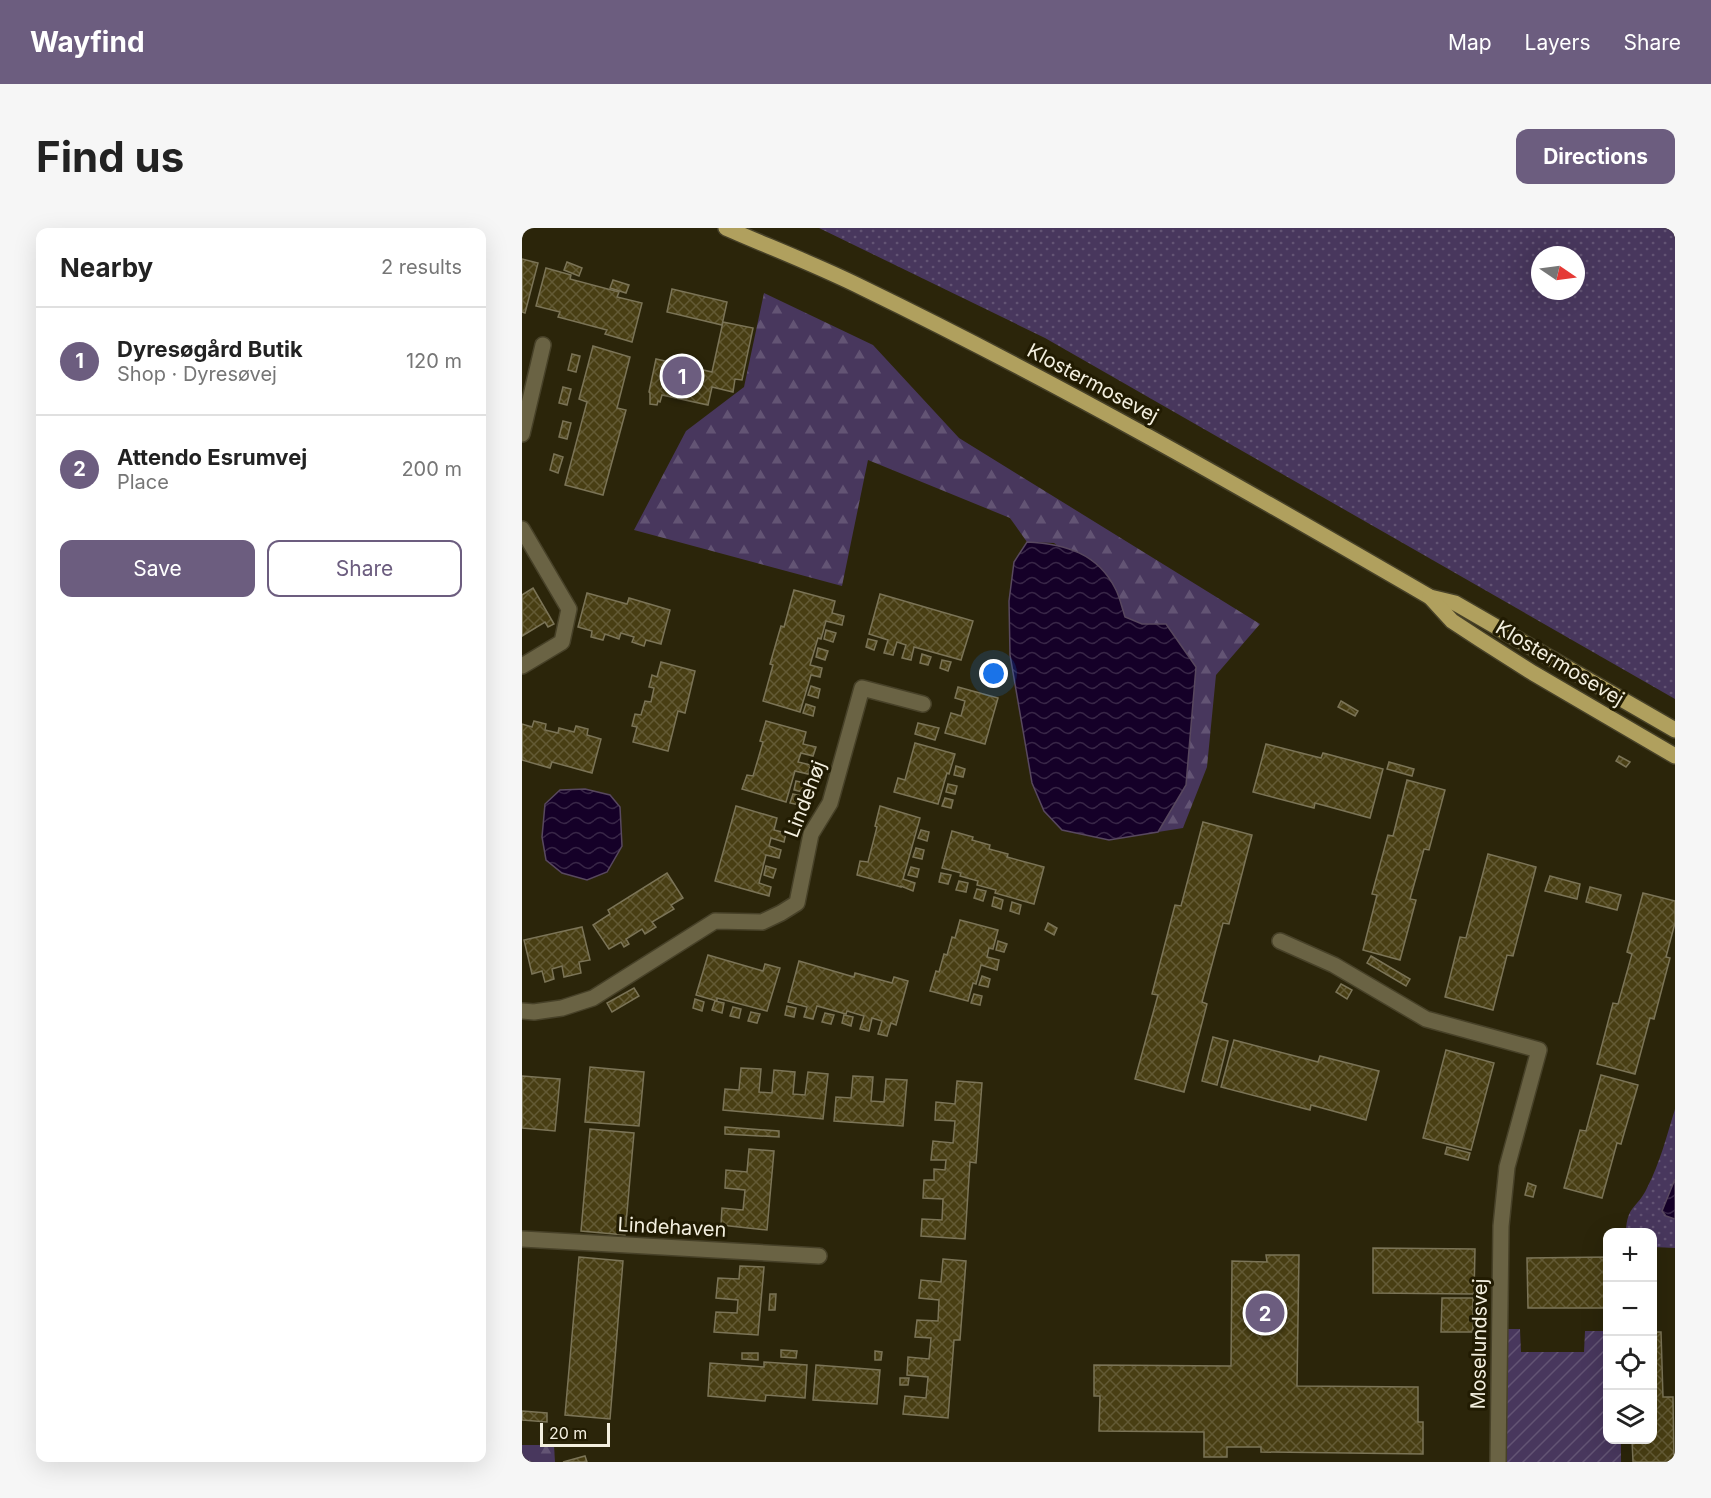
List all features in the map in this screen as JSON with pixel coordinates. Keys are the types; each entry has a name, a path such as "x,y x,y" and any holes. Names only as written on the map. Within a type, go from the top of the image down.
{"main road":[{"name":"Klostermosevej","path":"726,228 862,287 1067,392 1233,483 1430,597 1455,603 1675,730"},
{"name":"Klostermosevej","path":"1430,597 1452,621 1481,640 1675,756"}],"street":[{"path":"522,434 543,345"},
{"path":"522,529 569,609 562,642 522,666"},
{"name":"Lindehøj","path":"522,1011 534,1012 562,1008 593,998 715,921 762,922 796,903 811,834 830,803 862,688 923,704"},
{"name":"Moselundsvej","path":"1280,941 1334,964 1426,1019 1539,1050 1507,1167 1501,1226 1498,1462"},
{"name":"Lindehaven","path":"522,1239 819,1256"}],"green space":[{"path":"819,228 1675,228 1675,699 1045,338"},
{"path":"764,293 873,345 959,438 1260,624 1216,675 1207,767 1183,828 1158,832 1186,785 1196,667 1166,624 1142,624 1124,617 1116,590 1054,543 1027,542 1010,518 868,460 842,586 634,530 686,431 744,387"},
{"path":"1675,1109 1675,1179 1662,1211 1666,1216 1675,1219 1675,1248 1657,1247 1657,1228 1626,1228 1630,1212 1652,1178"},
{"path":"1506,1329 1520,1329 1521,1352 1584,1352 1585,1331 1603,1331 1603,1444 1621,1444 1621,1462 1506,1462"},
{"path":"522,1445 554,1445 555,1462 522,1462"}],"water":[{"path":"1027,542 1067,548 1090,559 1109,577 1125,617 1142,624 1166,624 1196,667 1186,785 1158,832 1109,840 1062,830 1044,811 1032,783 1010,655 1009,601 1014,562"},
{"path":"585,789 610,795 620,807 622,846 607,872 587,880 562,873 546,860 542,837 545,804 560,790"},
{"path":"1675,1179 1675,1219 1666,1216 1662,1211"}],"building":[{"path":"522,259 538,263 525,313 522,312"},
{"path":"567,262 582,268 579,276 564,270"},
{"path":"546,268 571,275 570,279 619,292 617,297 642,303 632,342 605,334 607,330 558,317 560,312 536,306"},
{"path":"613,280 629,285 626,293 610,288"},
{"path":"672,289 727,302 722,325 667,312"},
{"path":"723,322 753,328 742,380 735,379 733,392 712,387 708,405 662,395 657,405 650,404 649,392 656,359 712,372"},
{"path":"593,346 630,357 617,408 626,410 603,495 565,485 587,402 579,399"},
{"path":"572,354 580,356 576,372 568,370"},
{"path":"563,387 571,389 567,405 559,403"},
{"path":"563,421 571,423 567,439 559,437"},
{"path":"554,454 563,457 558,473 550,470"},
{"path":"533,588 554,624 548,627 545,622 522,636 522,595"},
{"path":"794,590 835,601 832,613 844,616 842,625 826,621 821,639 818,638 810,665 822,668 820,677 811,675 800,712 763,701 773,665 770,664 781,626 784,627"},
{"path":"587,593 627,604 629,598 670,610 661,644 646,640 644,646 632,642 634,637 621,633 619,639 605,634 603,640 591,637 592,631 578,627"},
{"path":"880,594 973,621 961,660 914,647 911,660 902,658 906,645 897,642 893,655 884,653 888,640 869,634"},
{"path":"826,630 836,633 833,642 824,639"},
{"path":"868,639 877,641 874,650 866,647"},
{"path":"818,648 828,651 825,660 816,657"},
{"path":"922,654 931,657 928,665 920,663"},
{"path":"942,660 951,662 948,671 940,668"},
{"path":"661,662 695,671 685,713 678,711 668,751 633,742 637,727 632,726 635,714 641,715 645,701 651,702 654,688 649,687 652,675 657,677"},
{"path":"811,686 820,689 818,698 808,695"},
{"path":"958,687 998,698 985,744 945,733 951,713 961,716 965,701 955,698"},
{"path":"1341,701 1358,711 1355,716 1338,707"},
{"path":"806,704 815,707 813,716 803,713"},
{"path":"534,721 546,724 545,730 558,733 559,728 574,732 576,726 588,729 587,735 601,739 592,773 552,762 550,768 522,760 522,724 532,727"},
{"path":"766,721 806,732 803,744 816,747 813,756 801,753 798,762 811,765 808,774 795,771 786,802 742,789 747,775 753,776 763,742 760,741"},
{"path":"918,723 939,728 935,740 915,734"},
{"path":"915,743 955,754 938,804 894,792 898,778 905,780"},
{"path":"1266,744 1321,758 1323,753 1383,769 1370,818 1315,803 1314,808 1253,792"},
{"path":"1619,756 1630,762 1626,767 1616,761"},
{"path":"1389,762 1414,769 1412,776 1387,769"},
{"path":"956,766 965,769 963,777 954,775"},
{"path":"1407,780 1445,790 1429,850 1424,849 1410,899 1416,900 1400,960 1363,950 1377,895 1372,894 1388,835 1393,836"},
{"path":"796,781 805,783 803,792 794,790"},
{"path":"948,784 957,786 955,794 946,792"},
{"path":"793,794 802,796 800,805 790,803"},
{"path":"945,798 953,800 951,808 942,806"},
{"path":"736,806 777,818 774,830 786,833 784,842 771,838 769,846 781,850 779,858 766,855 759,883 771,887 769,896 715,881"},
{"path":"880,806 920,818 903,879 915,883 913,891 857,875 860,861 868,862"},
{"path":"1203,822 1252,835 1229,924 1223,923 1202,1002 1207,1004 1184,1092 1135,1079 1158,995 1152,994 1175,905 1181,906"},
{"path":"921,830 929,832 927,841 918,838"},
{"path":"952,831 990,845 989,849 1008,854 1007,857 1044,867 1034,904 995,893 996,890 977,885 978,881 942,868"},
{"path":"916,848 924,850 922,859 913,857"},
{"path":"1488,854 1536,867 1513,956 1507,955 1493,1010 1445,997 1460,937 1466,938"},
{"path":"766,866 776,869 773,878 764,875"},
{"path":"911,867 919,869 917,877 908,875"},
{"path":"667,873 683,898 671,905 674,909 652,922 656,927 645,934 642,929 626,939 629,944 624,947 621,942 609,949 593,925 610,914 608,910"},
{"path":"941,873 951,875 948,884 939,882"},
{"path":"1550,876 1580,884 1577,899 1545,891"},
{"path":"959,881 968,883 966,892 956,890"},
{"path":"1590,887 1621,895 1617,910 1586,902"},
{"path":"977,889 986,891 983,901 974,898"},
{"path":"1643,893 1675,901 1675,923 1666,957 1670,958 1654,1019 1650,1018 1635,1074 1597,1064 1613,1003 1618,1004 1632,954 1627,952"},
{"path":"994,897 1003,900 1001,909 992,906"},
{"path":"1012,902 1021,905 1019,914 1010,911"},
{"path":"960,920 998,930 993,949 989,948 987,957 999,960 997,970 981,965 968,1001 930,991 944,954 947,955 952,937 955,938"},
{"path":"1048,923 1057,928 1054,935 1045,930"},
{"path":"582,927 590,960 579,962 581,973 564,977 562,966 552,969 554,979 545,982 542,971 532,974 524,940"},
{"path":"998,941 1007,944 1004,952 996,950"},
{"path":"708,955 763,971 765,964 780,968 767,1011 696,995"},
{"path":"1371,956 1410,979 1406,986 1367,963"},
{"path":"799,961 854,977 855,973 892,983 894,977 908,981 896,1025 891,1023 887,1036 878,1034 882,1021 872,1018 869,1031 860,1029 864,1016 817,1006 813,1019 804,1017 807,1007 788,1002"},
{"path":"982,976 990,979 988,987 979,985"},
{"path":"1341,984 1352,990 1347,999 1336,992"},
{"path":"634,988 639,996 612,1012 607,1003"},
{"path":"974,994 982,996 980,1005 971,1003"},
{"path":"695,999 704,1002 702,1011 693,1008"},
{"path":"715,1001 724,1003 722,1013 712,1010"},
{"path":"787,1006 796,1008 794,1017 785,1015"},
{"path":"733,1007 741,1009 739,1018 730,1016"},
{"path":"751,1012 760,1014 757,1023 748,1021"},
{"path":"825,1013 834,1015 831,1024 822,1022"},
{"path":"844,1015 853,1017 851,1026 842,1023"},
{"path":"1213,1037 1228,1041 1217,1085 1202,1081"},
{"path":"1234,1040 1318,1062 1320,1056 1379,1071 1366,1120 1311,1105 1310,1110 1221,1087"},
{"path":"1446,1050 1494,1063 1471,1150 1423,1138"},
{"path":"590,1067 644,1072 639,1126 585,1122"},
{"path":"741,1068 761,1069 759,1092 772,1093 774,1070 795,1072 793,1094 805,1095 808,1072 828,1074 823,1119 723,1110 725,1089 739,1090"},
{"path":"1601,1075 1638,1085 1621,1144 1617,1143 1602,1198 1564,1188 1580,1130 1586,1131"},
{"path":"522,1076 560,1079 555,1131 522,1128"},
{"path":"853,1076 873,1077 871,1101 884,1102 886,1079 907,1080 903,1126 834,1121 836,1097 851,1098"},
{"path":"957,1081 982,1083 976,1163 970,1162 965,1239 921,1236 922,1219 942,1220 943,1199 923,1198 924,1180 934,1180 934,1169 945,1170 946,1160 931,1160 933,1141 953,1143 955,1121 935,1120 936,1102 955,1104"},
{"path":"725,1127 779,1131 779,1137 725,1134"},
{"path":"590,1129 634,1133 625,1235 581,1231"},
{"path":"1447,1147 1470,1153 1468,1160 1445,1154"},
{"path":"749,1149 774,1151 767,1230 721,1225 722,1208 743,1210 745,1190 725,1188 726,1170 747,1172"},
{"path":"1528,1183 1536,1186 1533,1197 1525,1195"},
{"path":"1373,1248 1475,1249 1474,1294 1373,1293"},
{"path":"1266,1255 1299,1255 1297,1386 1418,1387 1418,1422 1423,1422 1423,1454 1261,1452 1261,1447 1227,1447 1227,1457 1204,1457 1204,1432 1099,1431 1100,1396 1094,1396 1094,1365 1231,1366 1232,1261 1267,1262"},
{"path":"579,1257 623,1261 610,1419 565,1415"},
{"path":"1603,1257 1603,1308 1528,1308 1527,1258"},
{"path":"943,1259 966,1261 960,1340 954,1340 948,1418 903,1414 905,1396 926,1398 928,1377 907,1375 908,1357 929,1359 931,1338 915,1337 917,1320 938,1321 939,1300 919,1298 921,1280 941,1282"},
{"path":"740,1266 764,1267 758,1335 714,1332 716,1312 737,1313 738,1300 716,1298 718,1278 739,1279"},
{"path":"770,1294 776,1294 775,1310 769,1310"},
{"path":"1442,1298 1473,1298 1473,1332 1441,1332"},
{"path":"1657,1332 1661,1332 1663,1397 1673,1397 1674,1462 1633,1462 1632,1444 1657,1444"},
{"path":"781,1350 797,1351 796,1358 781,1357"},
{"path":"875,1351 882,1352 881,1360 875,1360"},
{"path":"742,1353 758,1353 758,1360 742,1359"},
{"path":"764,1362 807,1365 805,1398 766,1395 765,1401 708,1396 710,1363 764,1367"},
{"path":"816,1365 880,1370 877,1404 813,1400"},
{"path":"900,1378 909,1378 908,1385 900,1385"},
{"path":"522,1411 547,1413 547,1422 522,1420"},
{"path":"585,1456 587,1462 563,1462"}],"place":[{"name":"Dyresøgård Butik","path":"682,376"},
{"name":"Attendo Esrumvej","path":"1265,1313"}]}
